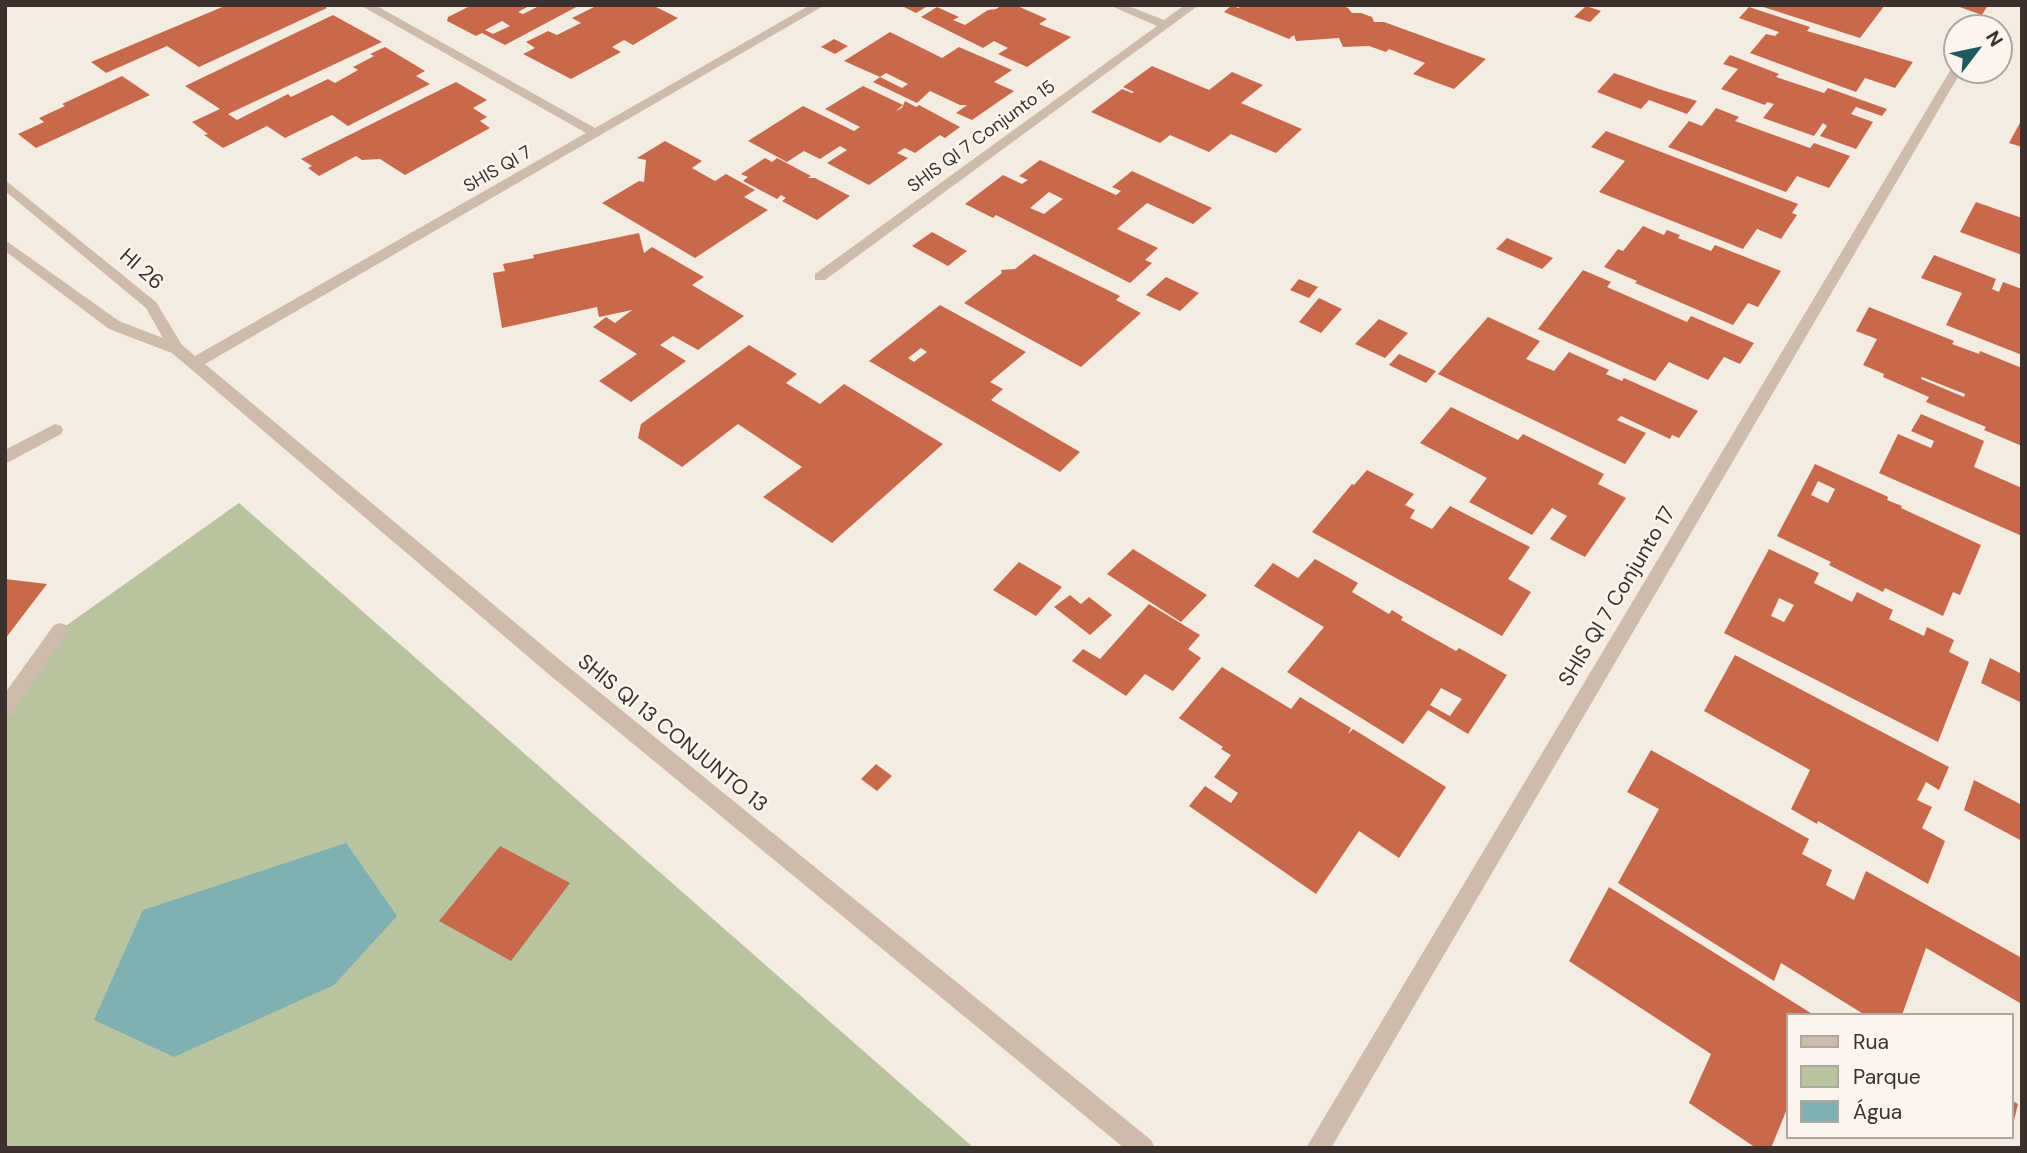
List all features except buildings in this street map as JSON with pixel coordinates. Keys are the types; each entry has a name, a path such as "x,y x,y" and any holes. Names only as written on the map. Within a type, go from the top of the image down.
{"street":[{"path":"366,5 596,134"},
{"name":"SHIS QI 7","path":"194,364 820,5"},
{"path":"1115,5 1166,25"},
{"name":"SHIS QI 7 Conjunto 15","path":"820,277 1193,5"},
{"name":"SHIS QI 7 Conjunto 17","path":"1318,1148 1948,84"},
{"name":"HI 26","path":"5,184 151,305 177,349"},
{"path":"5,244 114,325 177,349"},
{"name":"SHIS QI 13 CONJUNTO 13","path":"177,349 559,671 1143,1148"},
{"path":"5,458 55,430"},
{"path":"5,709 61,630"}],"green space":[{"path":"239,503 974,1148 5,1148 5,712 60,630"}],"water":[{"path":"346,843 397,916 334,985 174,1057 94,1020 143,910"}]}
